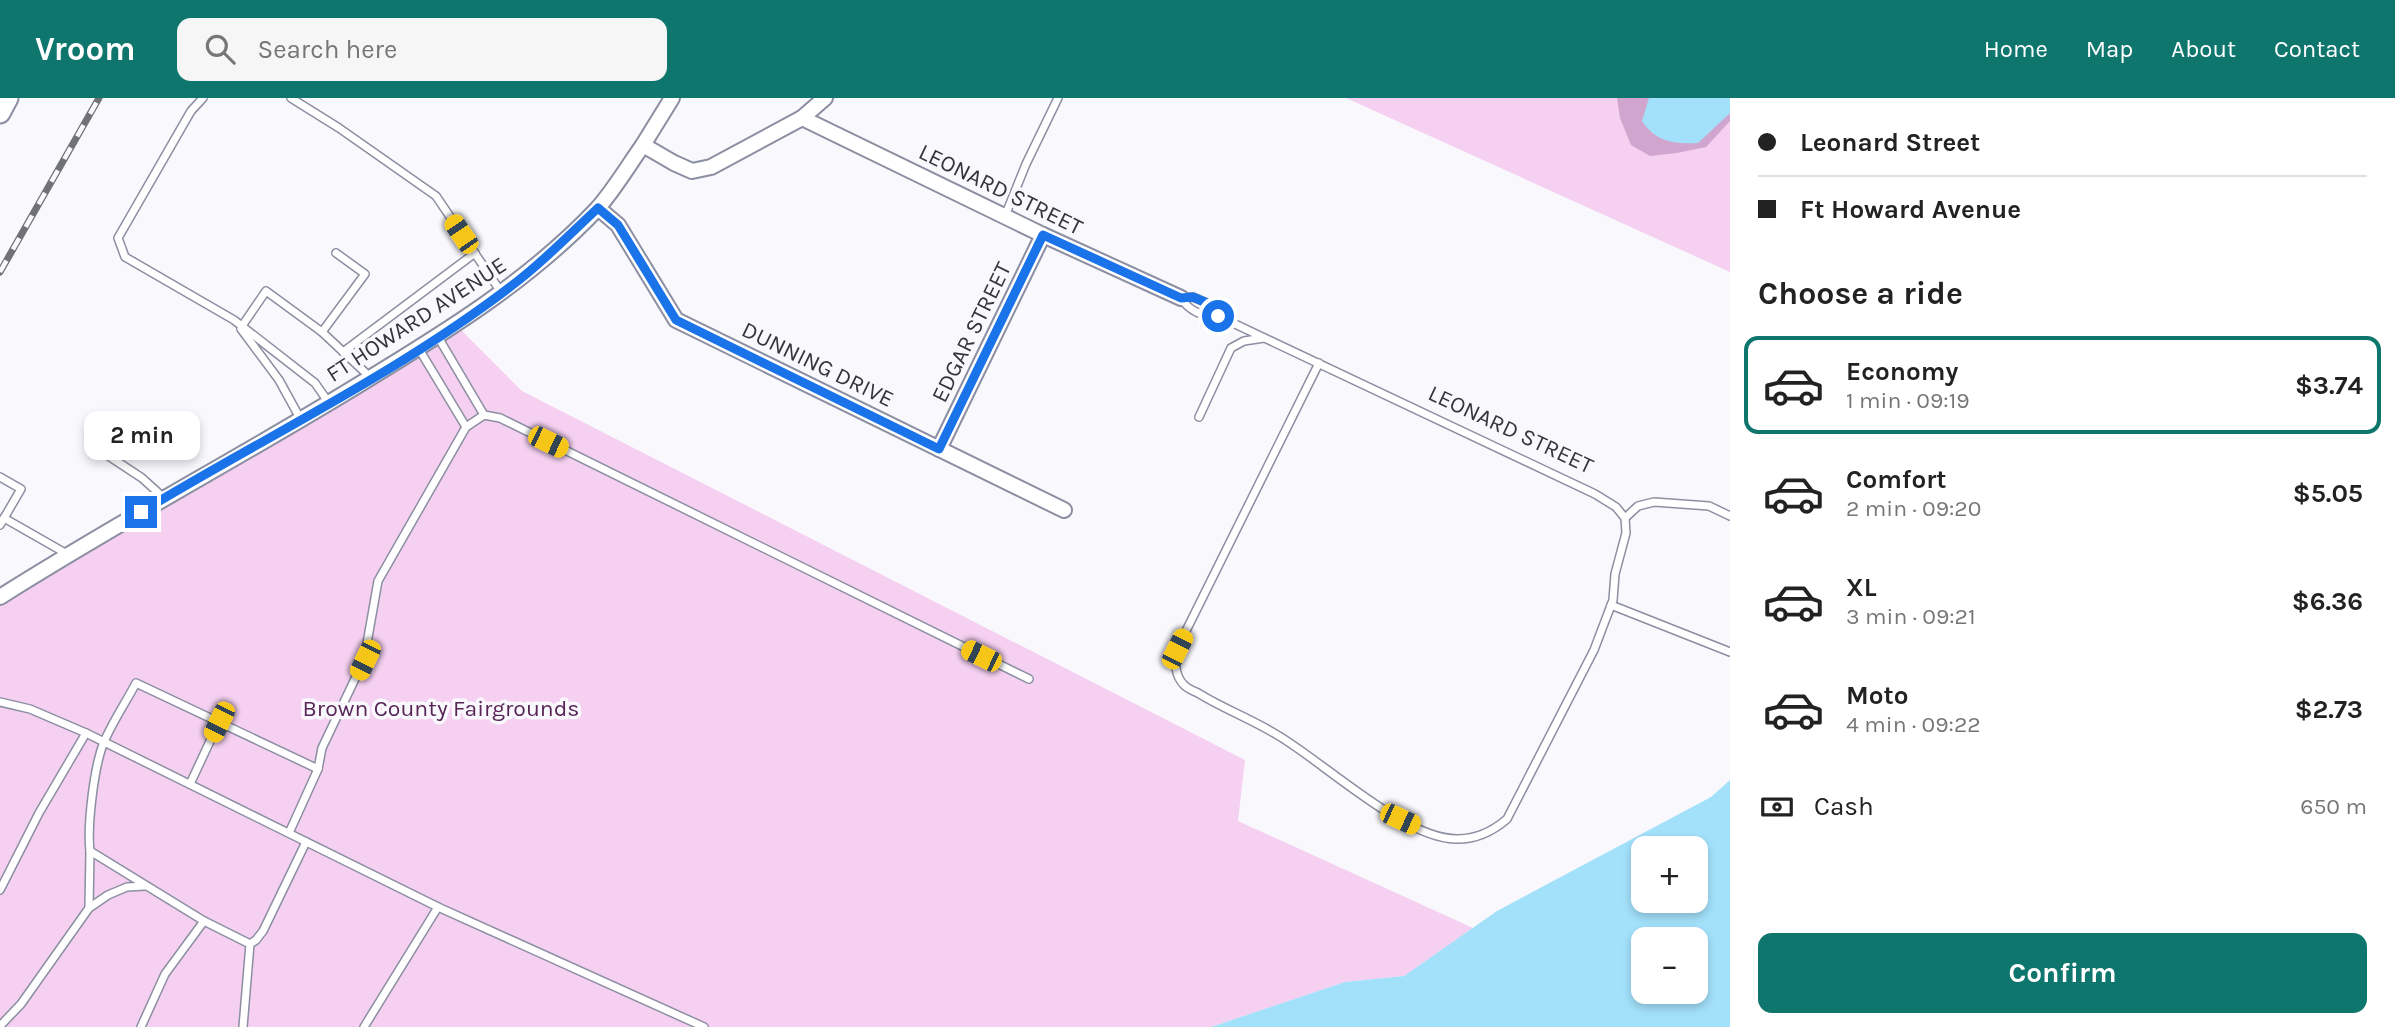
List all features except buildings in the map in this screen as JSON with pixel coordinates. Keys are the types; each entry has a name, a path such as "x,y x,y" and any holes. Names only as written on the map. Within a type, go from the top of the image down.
{"main road":[{"path":"0,113 8,98"}],"street":[{"name":"FT HOWARD AVENUE","path":"0,597 419,349 520,279 598,208 643,145 672,98"},
{"path":"643,145 692,171 711,167 802,118 825,98"},
{"name":"LEONARD STREET","path":"802,118 1005,217 1181,298"},
{"name":"DUNNING DRIVE","path":"598,208 618,225 676,320 1064,510"},
{"name":"EDGAR STREET","path":"939,449 1043,235"}],"lane":[{"path":"203,98 191,111 118,237 125,257 234,320 315,383 329,403"},
{"path":"291,98 436,196 501,292"},
{"path":"1005,217 1026,164 1058,98"},
{"path":"322,332 365,274 336,253"},
{"path":"343,352 475,253"},
{"path":"242,326 266,291 322,332 370,378"},
{"name":"LEONARD STREET","path":"1218,316 1214,306 1193,297 1181,298 1187,307 1209,317 1218,316 1595,494 1616,507 1625,518"},
{"path":"234,320 279,380 301,420"},
{"path":"438,337 484,415"},
{"path":"1199,416 1231,348 1244,341 1265,338"},
{"path":"419,349 466,427"},
{"path":"1319,363 1177,649 1177,672 1183,684 1210,701 1275,733 1400,819 1438,836 1472,838 1486,834 1507,819 1594,650 1611,605 1615,574 1626,533 1625,518 1637,506 1654,502 1709,506 1730,516"},
{"path":"289,833 318,769 322,748 365,660 377,581 466,427 484,415 500,418 1029,679"},
{"path":"89,443 142,478 164,498"},
{"path":"0,478 21,489 3,516 69,555"},
{"path":"1611,605 1730,652"},
{"path":"89,908 89,821 98,763 104,742 136,683 318,769"},
{"path":"0,702 30,709 86,733 438,907 704,1027"},
{"path":"190,784 219,722"},
{"path":"0,890 39,813 86,733"},
{"path":"243,1027 250,944 263,931 306,842"},
{"path":"90,851 204,921 250,944"},
{"path":"0,1026 21,1004 89,908 108,895 127,887 146,886"},
{"path":"364,1027 438,907"},
{"path":"141,1027 165,974 204,921"}],"green space":[{"path":"1346,98 1730,98 1730,272"},
{"name":"Brown County Fairgrounds","path":"456,325 522,391 1245,760 1238,821 1473,928 1404,976 1345,982 1211,1027 0,1027 0,597"}],"shaded area":[{"path":"1617,98 1730,98 1730,121 1706,147 1650,156 1631,145 1620,118"}],"water":[{"path":"1649,98 1730,98 1730,113 1698,143 1673,142 1653,133 1642,121"},
{"path":"1730,780 1730,1027 1211,1027 1345,982 1404,976 1497,911 1631,840 1631,913 1708,913 1708,836 1638,836 1711,797"}],"railway":[{"path":"0,272 99,98"}],"route":[{"path":"141,512 281,432 438,337 520,279 598,208 618,225 676,320 939,449 1043,235 1181,298 1193,297 1214,306 1218,316"}]}
